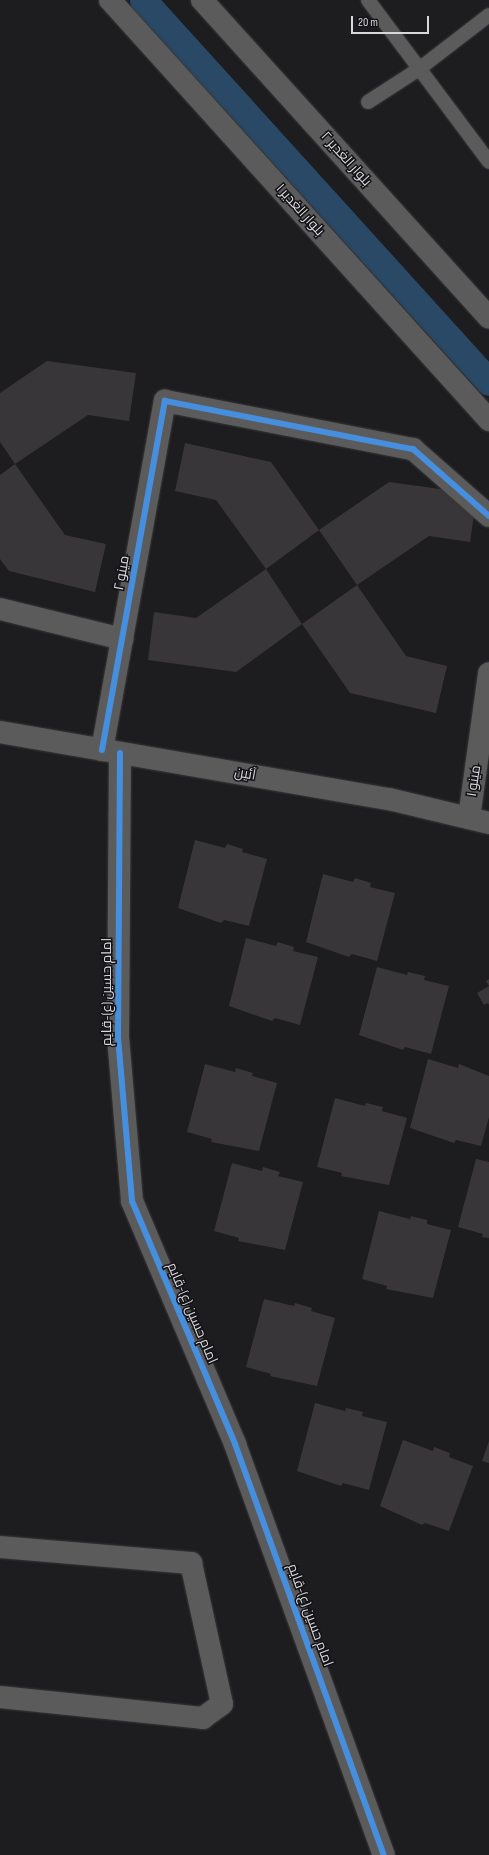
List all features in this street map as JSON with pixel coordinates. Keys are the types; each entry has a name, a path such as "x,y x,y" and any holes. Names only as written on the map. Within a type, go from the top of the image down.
{"street":[{"name":"بلوار الغدیر ۱","path":"110,0 489,420"},
{"name":"بلوار الغدیر ۲","path":"202,0 489,318"},
{"name":"مینو ۲","path":"111,751 122,639 165,401 413,450 489,516"},
{"path":"0,609 122,639"},
{"name":"مینو ۱","path":"479,821 489,673"},
{"name":"آئین","path":"0,732 389,798 479,821"},
{"name":"امام حسین (ع)-قایم","path":"111,751 118,1037 132,1201 235,1444 384,1855"},
{"path":"0,1547 191,1563 222,1704 203,1718 0,1697"}],"lane":[{"path":"368,0 489,162"},
{"path":"368,102 419,69 489,15"}],"building":[{"path":"47,361 136,373 129,421 88,415 15,464 0,442 0,393"},
{"path":"185,443 271,462 319,530 266,569 216,500 175,491"},
{"path":"15,464 65,535 106,544 95,592 9,571 0,559 0,475"},
{"path":"389,482 477,494 470,542 429,536 357,585 319,530"},
{"path":"266,569 302,624 236,672 148,660 154,612 196,618"},
{"path":"357,585 406,656 447,666 436,713 350,693 302,624"},
{"path":"195,840 225,848 227,844 243,849 242,852 267,859 249,926 224,920 221,923 178,908"},
{"path":"323,874 353,882 355,878 371,883 370,887 395,893 377,961 352,954 349,957 306,942"},
{"path":"246,938 276,946 278,942 294,947 293,951 318,957 300,1025 275,1018 272,1021 229,1006"},
{"path":"377,967 407,975 408,972 425,976 424,980 449,986 431,1054 405,1047 403,1050 359,1035"},
{"path":"489,979 489,986 486,981"},
{"path":"489,986 489,1005 488,1003 484,1005 477,993"},
{"path":"428,1059 458,1068 459,1064 489,1076 489,1117 481,1146 456,1140 454,1143 410,1128"},
{"path":"205,1064 235,1072 236,1068 253,1073 252,1076 277,1083 259,1151 211,1142 212,1139 187,1132"},
{"path":"335,1098 365,1106 366,1103 383,1107 382,1111 407,1118 389,1185 341,1176 342,1173 317,1167"},
{"path":"476,1159 489,1162 489,1238 482,1237 483,1234 458,1227"},
{"path":"232,1163 262,1171 263,1167 280,1172 278,1176 303,1182 285,1250 238,1241 239,1238 214,1231"},
{"path":"379,1211 410,1219 411,1216 427,1220 427,1224 451,1230 433,1298 386,1289 387,1286 362,1279"},
{"path":"264,1299 294,1306 295,1303 312,1308 311,1311 335,1318 317,1386 270,1376 271,1374 246,1367"},
{"path":"315,1403 345,1411 346,1408 363,1412 362,1416 387,1422 369,1490 343,1483 341,1486 297,1471"},
{"path":"403,1440 433,1451 434,1447 450,1453 449,1457 473,1466 449,1531 425,1523 422,1525 380,1506"},
{"path":"489,1441 489,1463 482,1461"}],"waterway":[{"path":"143,0 489,382"}],"cycle path":[{"path":"102,750 165,401 413,449 489,516"},
{"path":"120,753 118,1037 132,1201 235,1444 384,1855"}]}
